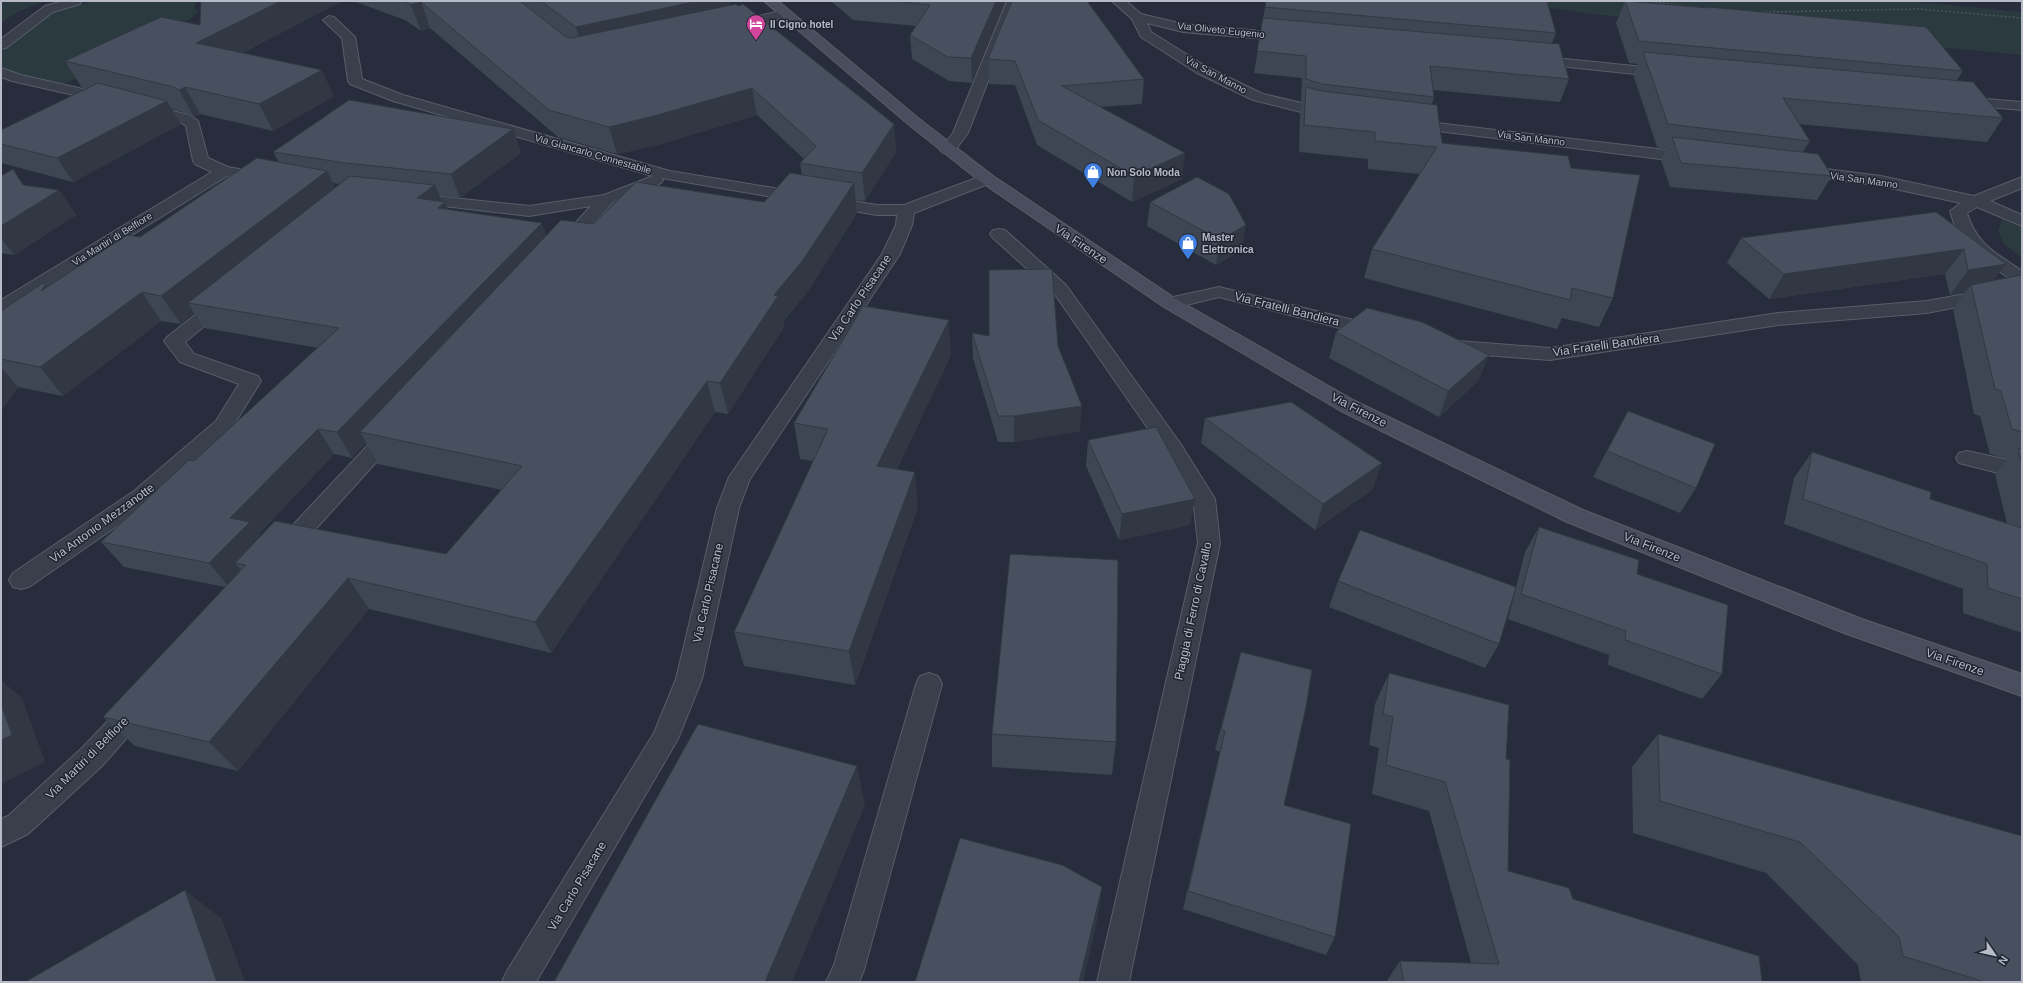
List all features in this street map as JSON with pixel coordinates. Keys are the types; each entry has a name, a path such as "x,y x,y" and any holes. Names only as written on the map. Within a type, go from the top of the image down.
{"main road":[{"name":"Via Firenze","path":"770,1 948,150 987,179 1170,303 1348,406 1575,516 1853,626 2022,685"}],"street":[{"path":"1,44 49,10 76,1"},
{"path":"948,150 960,133 1013,1"},
{"name":"Via San Manno","path":"1118,1 1137,16 1146,34 1202,70 1258,97 1316,112 1348,116"},
{"path":"717,29 785,14"},
{"name":"Via Oliveto Eugenio","path":"1137,16 1183,28 1307,38"},
{"name":"Via Giancarlo Connestabile","path":"329,20 348,37 355,81 398,98 668,175 877,210 906,210"},
{"path":"1519,58 1677,74"},
{"path":"1,72 17,78 184,118 193,124 201,160 224,170 278,180"},
{"path":"84,108 105,98"},
{"path":"1944,100 2022,106"},
{"name":"Via San Manno","path":"1395,122 1709,160"},
{"name":"Via San Manno","path":"1787,169 1881,181 1976,201"},
{"name":"Via Martiri di Belfiore","path":"1,308 224,170"},
{"path":"404,198 529,211 606,199 668,175"},
{"path":"906,210 987,179"},
{"path":"2022,182 1976,201 1958,211 1964,230 1980,250 2022,279"},
{"path":"552,258 606,199"},
{"path":"1976,201 2022,221"},
{"name":"Via Carlo Pisacane","path":"518,982 665,739 689,679 728,508 740,477 891,254 904,225 906,210"},
{"name":"Piaggia di Ferro di Cavallo","path":"999,234 1060,289 1173,448 1204,499 1210,542 1112,982"},
{"name":"Via Fratelli Bandiera","path":"1428,343 1550,354 1778,319 1927,307 2022,288"},
{"name":"Via Antonio Mezzanotte","path":"21,580 142,497 223,426 251,381 187,358 174,341 235,292"},
{"name":"Via Fratelli Bandiera","path":"1170,303 1220,292 1391,334"},
{"path":"271,563 406,417"},
{"path":"1967,458 2022,471"},
{"path":"842,982 848,970 929,684"},
{"name":"Via Martiri di Belfiore","path":"1,834 18,825 92,757 152,693"}],"path":[{"path":"1647,1 1685,6"},
{"path":"1762,12 1919,8 2022,18"}],"shaded area":[{"path":"1,1 46,1 15,13 1,23"},
{"path":"92,1 197,1 194,8 198,11 190,19 164,27 158,45 63,84 21,76 1,68 1,53 19,35 51,13"},
{"path":"1500,1 1908,1 2022,12 2022,55 1592,14"},
{"path":"2002,219 2022,228 2022,258 2004,244 1998,231"}],"building":[{"path":"201,1 281,1 196,43 322,70 259,104 185,87 179,90 174,87 65,61 161,17 200,25"},
{"path":"404,1 520,1 566,37 572,38 736,4 738,6 743,4 894,124 862,173 800,163 816,146 752,88 654,116 609,127 549,110 421,2 411,5"},
{"path":"541,1 698,1 576,27"},
{"path":"891,1 996,1 971,58 948,57 910,35 930,5"},
{"path":"1012,1 1087,1 1144,79 1062,86 1185,153 1134,176 1038,120 1015,61 988,59"},
{"path":"1266,1 1547,1 1556,33 1265,7"},
{"path":"1625,1 1926,27 1963,71 1639,41"},
{"path":"1263,18 1559,44 1569,79 1430,66 1434,97 1322,84 1306,79 1306,56 1257,51"},
{"path":"1643,52 1973,82 2003,118 1783,98 1810,141 1668,124"},
{"path":"98,83 167,101 57,158 1,144 1,130"},
{"path":"1306,87 1322,91 1437,105 1442,143 1568,156 1571,168 1640,175 1613,298 1572,288 1570,300 1372,249 1437,147 1375,141 1375,132 1304,125"},
{"path":"349,100 513,129 451,174 346,163 273,152"},
{"path":"1672,137 1818,154 1832,176 1681,163"},
{"path":"257,158 327,171 161,296 142,292 40,367 1,359 1,311 43,283 45,285 41,291 127,235 140,237"},
{"path":"13,169 23,185 59,190 1,226 1,176"},
{"path":"790,173 854,183 803,260 774,295 778,296 720,383 707,381 535,622 348,578 209,742 103,717 246,565 235,563 275,521 446,554 522,466 360,432 561,220 593,224 636,182 764,202"},
{"path":"350,176 435,185 417,198 445,202 438,208 542,223 337,432 318,429 230,518 250,522 209,563 101,542 189,460 194,461 339,328 188,303"},
{"path":"1197,177 1229,194 1246,225 1220,240 1150,202"},
{"path":"1936,212 2006,264 1968,270 1964,249 1784,274 1741,238"},
{"path":"1052,269 1058,346 1082,406 1014,416 998,416 972,333 989,336 989,270"},
{"path":"2021,275 2022,432 2012,429 2001,391 1995,389 1971,285"},
{"path":"863,306 949,320 877,466 915,472 849,651 734,632 828,429 794,423"},
{"path":"1367,308 1422,322 1489,355 1448,391 1336,332"},
{"path":"1291,402 1382,463 1323,504 1205,418"},
{"path":"1628,411 1715,444 1696,488 1607,451"},
{"path":"1156,427 1195,499 1122,514 1088,440"},
{"path":"2018,448 2022,449 2022,464"},
{"path":"1812,452 1931,492 1930,499 2022,528 2022,599 1988,588 1987,564 1803,499"},
{"path":"1539,527 1639,560 1637,574 1728,605 1722,674 1625,640 1626,631 1521,594"},
{"path":"1360,530 1516,587 1499,644 1338,581"},
{"path":"1010,554 1118,560 1116,742 992,734"},
{"path":"1241,652 1312,670 1306,707 1284,805 1351,824 1335,937 1188,891 1225,731 1221,729"},
{"path":"1389,673 1509,705 1506,759 1510,760 1508,871 1569,888 1573,899 1759,956 1762,982 1404,982 1400,961 1499,964 1445,782 1386,765 1393,717 1383,714"},
{"path":"1,704 12,735 1,740"},
{"path":"698,724 857,766 765,982 554,982"},
{"path":"1658,734 2022,836 2022,982 1985,982 1903,956 1899,937 1800,842 1660,801"},
{"path":"960,838 1062,865 1102,887 1079,982 915,982"},
{"path":"185,890 217,982 25,982"}],"place":[{"name":"Il Cigno hotel","path":"756,41"},
{"name":"Non Solo Moda","path":"1093,189"},
{"name":"Master Elettronica","path":"1188,260"}]}
